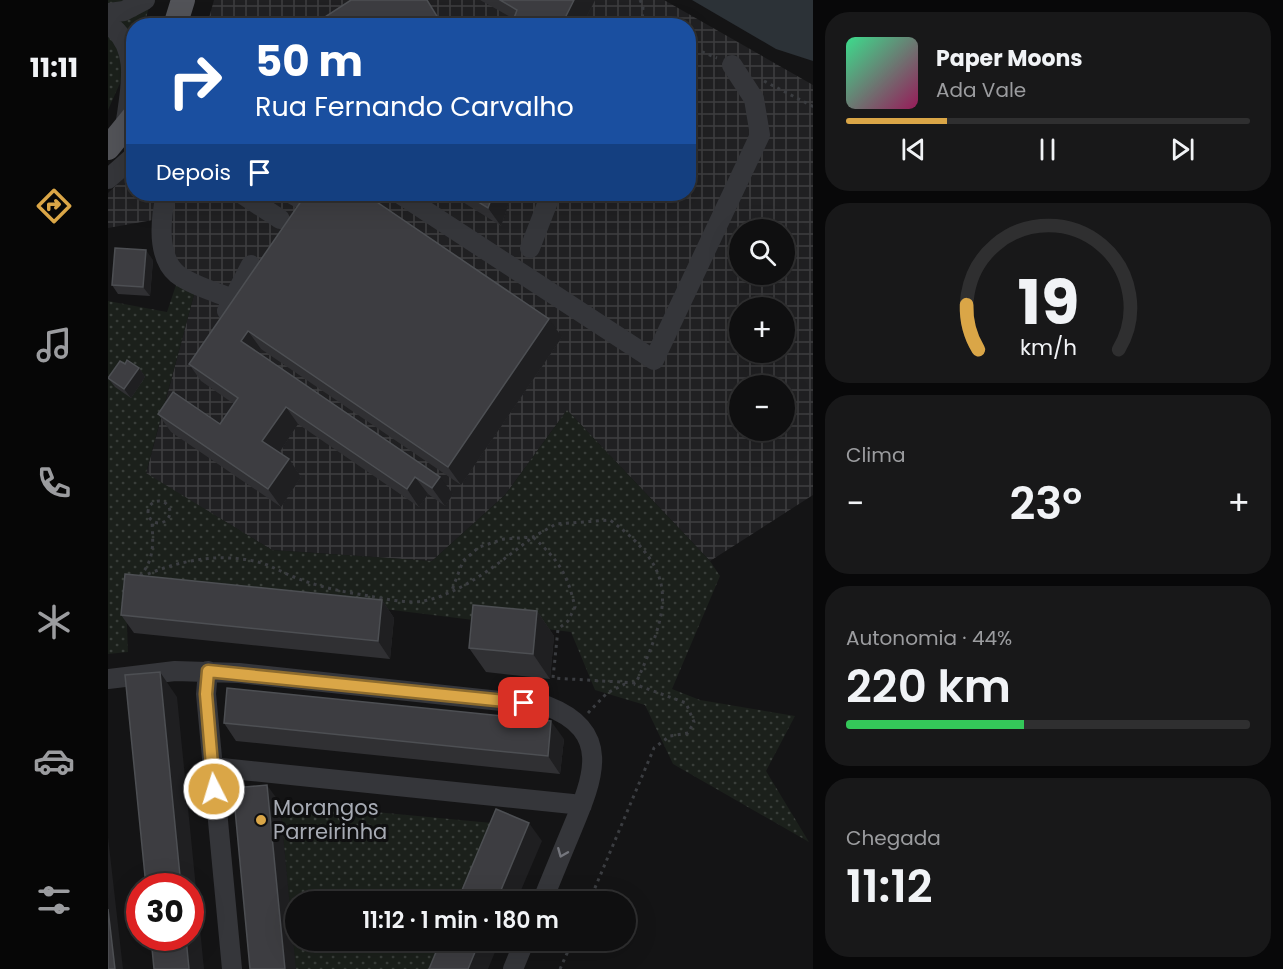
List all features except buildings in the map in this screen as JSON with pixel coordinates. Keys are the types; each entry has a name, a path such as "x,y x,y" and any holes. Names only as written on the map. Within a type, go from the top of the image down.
{"main road":[{"path":"178,18 184,0"},
{"path":"108,148 126,128"}],"street":[{"path":"108,13 124,11 145,0"},
{"path":"184,0 187,18"},
{"path":"108,24 122,38 126,47"},
{"path":"411,201 654,360 760,135 754,99 732,65"},
{"path":"108,179 126,163"},
{"path":"164,201 161,213 167,262 178,274 232,299"},
{"path":"253,201 280,219"},
{"path":"530,248 548,201"},
{"path":"219,328 251,265"},
{"path":"108,679 175,671 208,671 547,706 566,713 583,729 593,759 591,781 547,891"},
{"path":"208,671 206,694 232,969"},
{"path":"212,767 582,805"},
{"path":"513,969 520,951"}],"path":[{"path":"640,0 643,7 642,18"},
{"path":"152,520 159,522 168,517 169,510 164,502 155,501 149,506 153,551 150,564 137,579 164,567 197,558 228,559 264,564 308,581 378,598 422,601 453,590 490,569 533,537 556,524 610,520 637,539 653,561 663,584 662,608 651,648 636,684"},
{"path":"453,590 463,561 480,547 504,539 533,537 556,558 565,571 575,607 568,621 558,628 553,678 636,684 686,703 694,722 688,733 670,736 654,748 594,891"},
{"path":"583,729 607,693 621,685 636,684"},
{"path":"560,969 568,951"}],"shaded area":[{"path":"108,0 151,0 146,18 126,18 126,70 108,110"},
{"path":"214,0 664,0 696,18 209,18"},
{"path":"692,0 813,0 813,61 776,49"},
{"path":"696,18 813,85 813,495 710,561 567,410 505,495 432,561 272,550 146,474 195,291 153,220 108,228 108,193 126,176 126,201 696,201"},
{"path":"177,282 195,291 146,473 272,550 432,561 505,495 567,410 710,561 720,576 672,689 700,700 795,716 766,771 809,842 673,764 645,705 595,690 571,632 125,577 128,652 108,654 108,301 167,312"},
{"path":"280,803 492,823 463,891 288,891"},
{"path":"293,951 439,951 431,969 295,969"}],"place":[{"name":"Morangos Parreirinha","path":"261,820"}],"route":[{"path":"214,789 206,694 208,671 524,703"}]}
